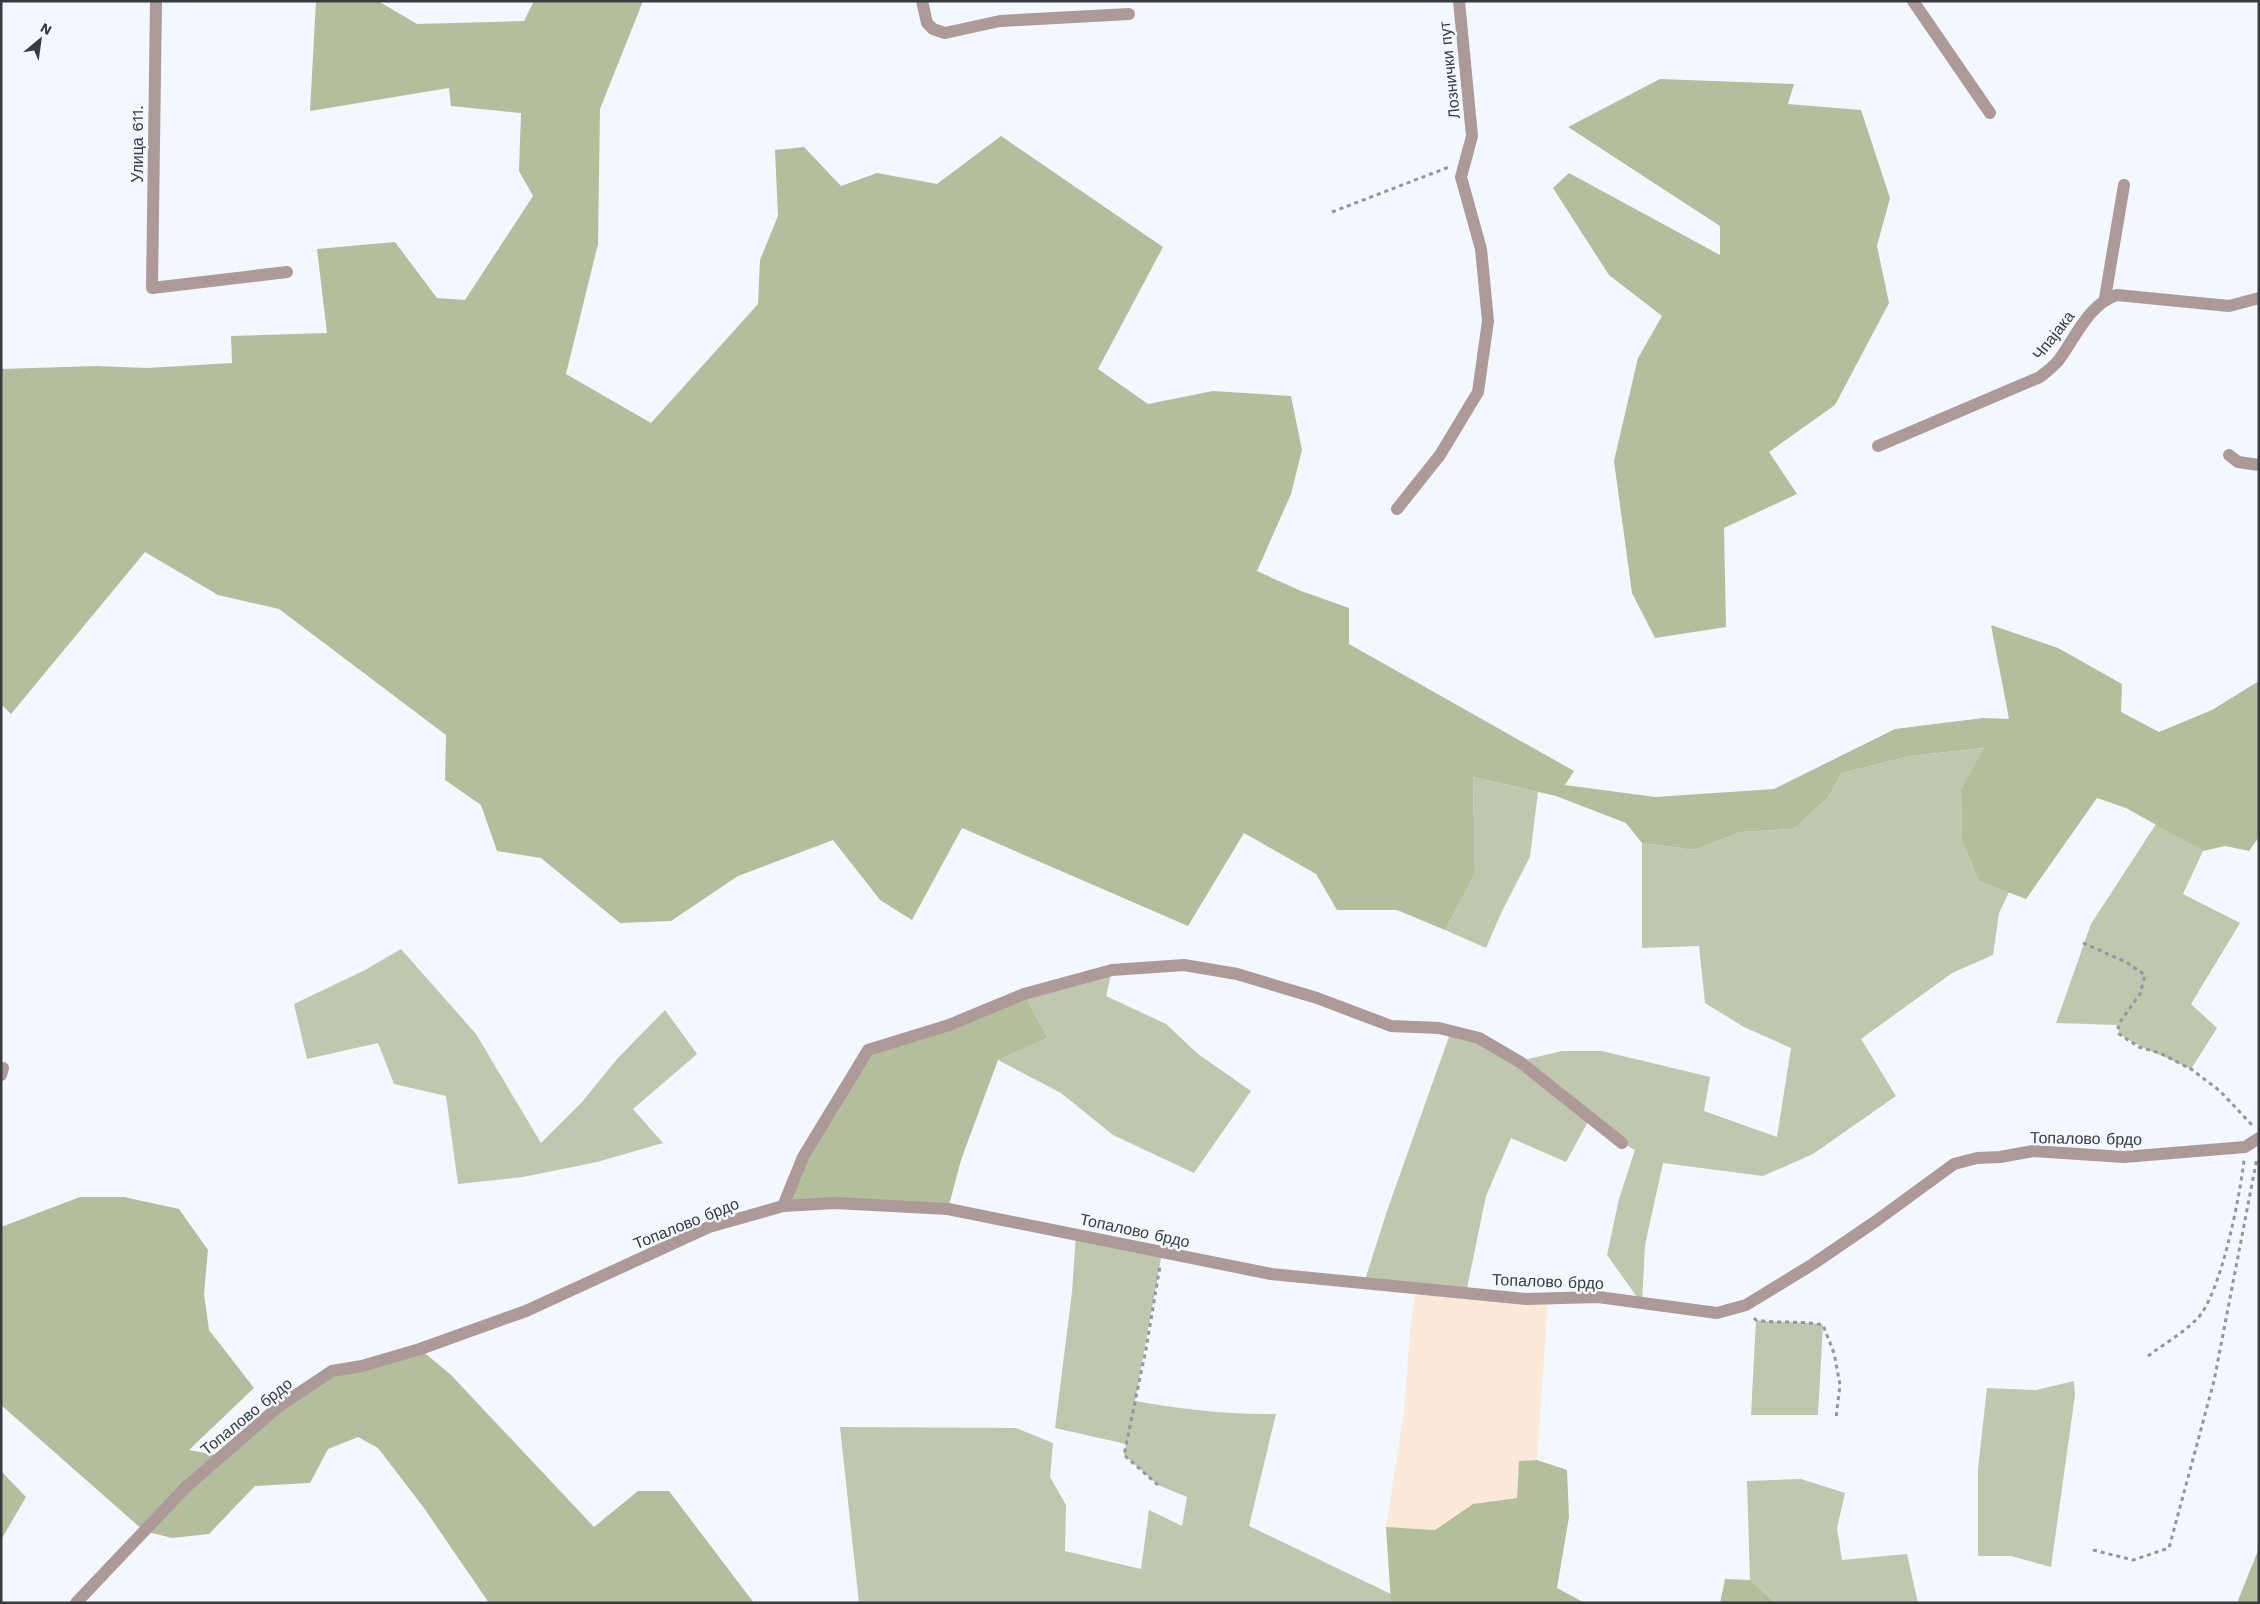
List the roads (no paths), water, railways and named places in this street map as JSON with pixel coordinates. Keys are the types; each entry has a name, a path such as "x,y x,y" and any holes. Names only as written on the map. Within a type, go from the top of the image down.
{"street":[{"name":"Улица 611.","path":"156,1 152,288 286,272"},
{"path":"922,1 927,23 933,29 945,33 1000,21 1130,14"},
{"name":"Лознички пут","path":"1397,509 1440,455 1478,392 1488,321 1481,249 1461,177 1472,136 1458,1"},
{"path":"1913,1 1990,113"},
{"path":"2124,185 2105,298 2116,294 2229,306 2259,298"},
{"name":"Чпајака","path":"1878,446 2040,377 2056,363 2092,312 2105,298"},
{"path":"2229,455 2238,462 2259,465"},
{"path":"783,1206 803,1157 868,1050 949,1025 1024,994 1112,970 1184,965 1237,974 1317,998 1391,1026 1439,1028 1479,1038 1520,1062 1622,1143"},
{"name":"Топалово брдо","path":"76,1603 186,1487 278,1407 332,1372 362,1366 420,1348 526,1311 709,1227 783,1206 834,1203 948,1209 1027,1223 1162,1253 1271,1274 1526,1299 1598,1297 1717,1313 1746,1305 1813,1264 1876,1222 1954,1164 1977,1158 2000,1157 2033,1151 2124,1157 2245,1147 2257,1133"}]}
